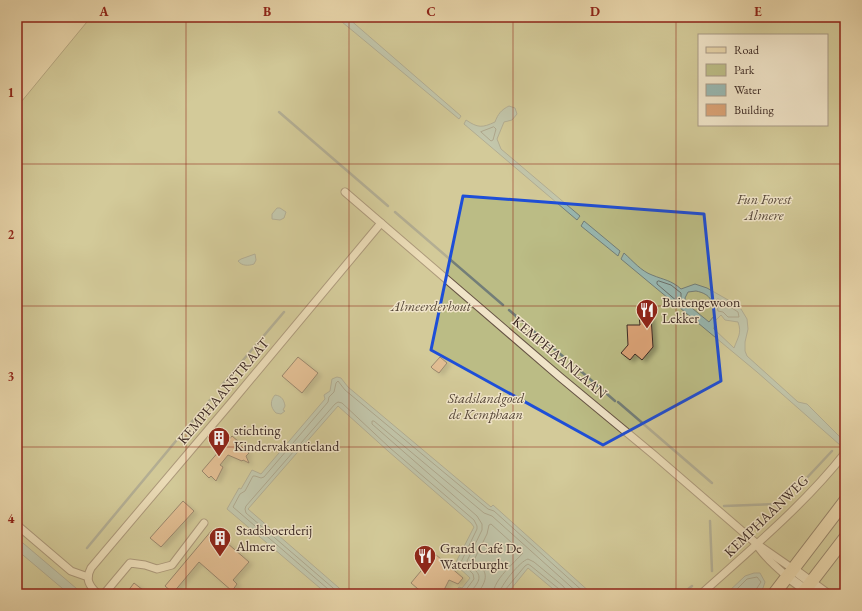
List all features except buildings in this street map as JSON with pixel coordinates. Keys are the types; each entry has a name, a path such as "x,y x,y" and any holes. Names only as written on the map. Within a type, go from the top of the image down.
{"main road":[{"path":"774,594 845,501"},
{"path":"807,590 845,538"}],"street":[{"name":"KEMPHAANLAAN","path":"345,192 757,544 765,556 790,573 807,590 827,594"},
{"name":"KEMPHAANSTRAAT","path":"88,577 91,568 381,223"},
{"name":"KEMPHAANWEG","path":"701,594 787,515 845,453"},
{"path":"104,594 130,563 145,565 158,570 172,565 204,523"},
{"path":"17,525 71,570 88,577 89,586 98,594"}],"highlighted area":[{"path":"463,196 704,214 721,381 603,445 431,350"}],"green space":[{"name":"Almeerderhout","path":"91,17 845,17 845,594 17,594 17,107"}],"water":[{"path":"336,17 349,17 348,18 461,116 459,119"},
{"path":"509,106 515,108 517,114 512,120 504,122 497,139 501,149 580,216 577,220 464,124 466,120 477,126 491,124 495,122 500,112"},
{"path":"277,208 280,208 286,212 284,218 280,220 272,219 272,214"},
{"path":"584,221 620,251 618,256 581,226"},
{"path":"624,253 648,273 671,282 681,289 695,284 707,288 741,309 747,319 748,329 745,342 745,351 747,356 798,402 807,404 844,441 844,445 840,445 757,372 621,259","holes":["696,291 705,294 711,299 714,316 709,322 687,304 685,298 688,292","721,315 725,320 738,322 740,332 734,348 714,329 715,321"]},
{"path":"255,254 256,260 254,264 245,265 238,261 241,259"},
{"path":"337,377 341,378 348,387 491,507 493,505 592,594 559,594 528,568 507,594 453,594 459,587 462,588 470,578 455,564 474,527 338,406 248,509 346,594 327,594 227,509 239,488 241,489 252,470 261,474 325,399 324,395 330,391 332,379"},
{"path":"275,395 281,397 284,402 285,406 283,410 285,411 281,414 276,413 272,406 272,400"},
{"path":"17,538 83,594 69,594 17,550"},
{"path":"760,573 765,582 763,588 758,594 726,594 745,576"}],"waterway":[{"path":"279,112 388,206"},
{"path":"395,212 503,305"},
{"path":"509,310 566,359"},
{"path":"221,386 284,312"},
{"path":"575,366 615,401"},
{"path":"87,548 210,400"},
{"path":"618,402 712,483"},
{"path":"802,483 832,451"},
{"path":"724,506 779,504"},
{"path":"710,521 712,571"},
{"path":"682,594 692,586"}],"place":[{"name":"Buitengewoon Lekker","path":"647,330"},
{"name":"stichting Kindervakantieland","path":"219,458"},
{"name":"Stadsboerderij Almere","path":"220,558"},
{"name":"Grand Café De Waterburght","path":"425,576"}],"park label":[{"name":"Fun Forest Almere","path":"764,208"},
{"name":"Stadslandgoed de Kemphaan","path":"486,406"}]}
